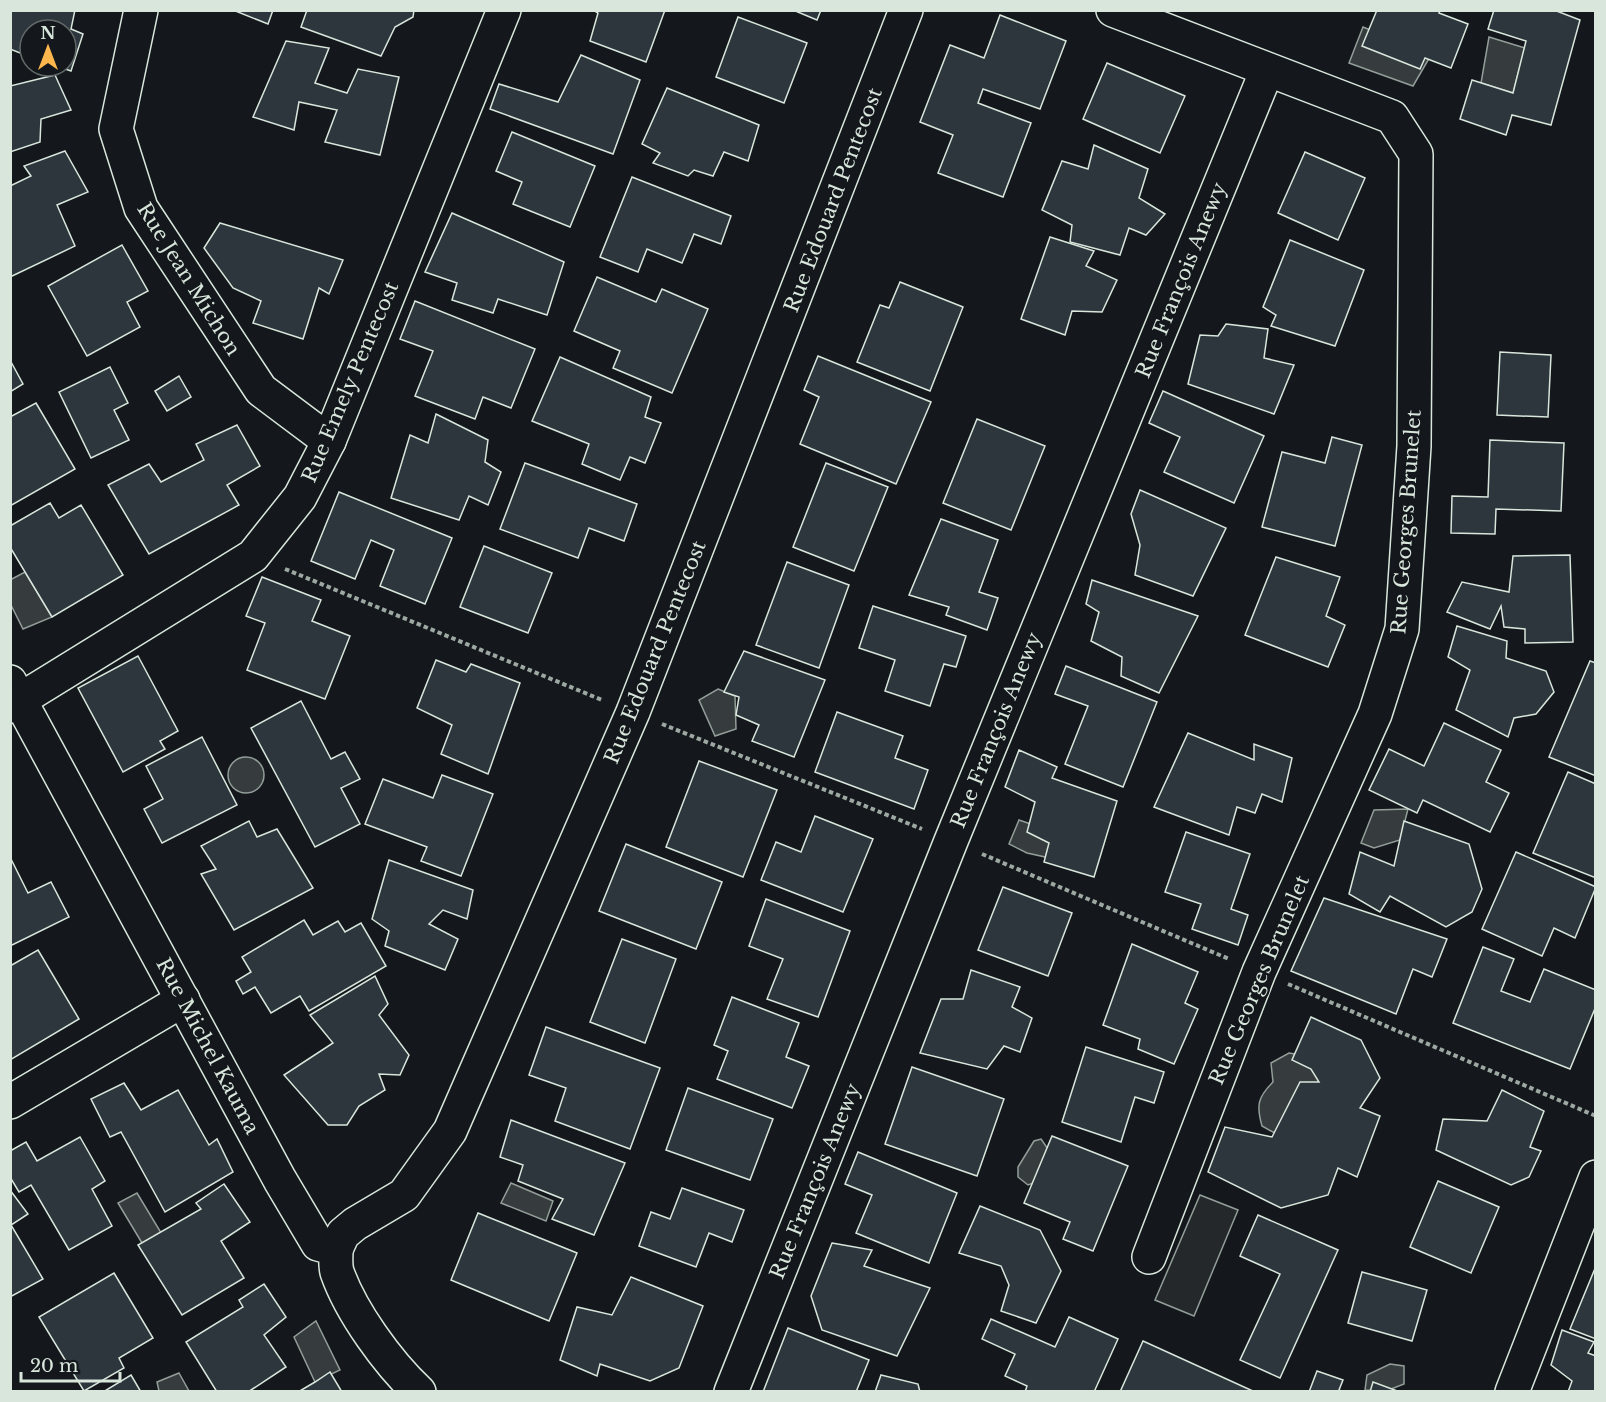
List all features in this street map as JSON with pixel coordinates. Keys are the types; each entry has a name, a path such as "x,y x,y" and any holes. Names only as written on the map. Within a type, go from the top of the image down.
{"street":[{"name":"Rue Jean Michon","path":"141,10 116,129 141,208 261,390 329,441"},
{"name":"Rue Emely Pentecost","path":"14,696 254,556 300,497 329,441 504,10"},
{"name":"Rue Edouard Pentecost","path":"336,1249 342,1234 404,1195 450,1131 633,712 906,10"},
{"name":"Rue Georges Brunelet","path":"1113,10 1392,117 1416,154 1414,446 1402,629 1375,714 1259,972 1149,1257"},
{"name":"Rue François Anewy","path":"731,1392 955,830 1267,70"},
{"name":"Rue Michel Kauma","path":"14,696 318,1244 336,1249"},
{"path":"10,1102 183,1000"},
{"path":"1512,1392 1596,1177"},
{"path":"336,1249 336,1271 356,1309 396,1370 419,1392"}],"shaded area":[{"path":"1363,27 1431,55 1413,86 1349,63"},
{"path":"1489,37 1525,48 1513,93 1481,83"},
{"path":"25,572 52,617 23,629 11,605 10,580"},
{"path":"718,689 735,696 736,729 715,736 699,700"},
{"path":"246,757 259,762 264,775 259,788 246,793 233,788 228,775 233,762"},
{"path":"1408,809 1400,840 1374,848 1361,843 1374,810"},
{"path":"1019,820 1057,833 1050,858 1027,853 1009,844"},
{"path":"1289,1053 1312,1057 1326,1076 1280,1136 1262,1126 1259,1107 1261,1097 1273,1082 1271,1063"},
{"path":"1041,1139 1050,1152 1039,1181 1028,1185 1018,1177 1018,1167 1034,1141"},
{"path":"511,1183 553,1201 546,1221 501,1203"},
{"path":"137,1193 163,1236 142,1243 118,1203"},
{"path":"1200,1195 1238,1210 1194,1316 1155,1300"},
{"path":"316,1321 340,1370 315,1382 294,1337"},
{"path":"1390,1364 1404,1366 1404,1384 1386,1391 1365,1390 1367,1375"},
{"path":"179,1373 189,1391 159,1391 157,1382"}],"building":[{"path":"10,10 75,10 73,18 18,18 18,52 10,49"},
{"path":"233,10 273,10 268,24"},
{"path":"307,10 414,10 413,17 395,27 381,56 301,27"},
{"path":"593,10 665,10 646,62 590,41 598,13"},
{"path":"793,10 821,10 817,20"},
{"path":"1377,10 1440,10 1439,13 1468,24 1451,68 1425,58 1420,69 1362,46"},
{"path":"1494,10 1554,10 1580,20 1551,125 1512,115 1506,135 1460,119 1472,80 1513,93 1526,41 1488,29"},
{"path":"1000,15 1066,41 1040,109 983,89 978,103 1031,123 1003,197 938,173 953,135 920,122 950,45 984,58"},
{"path":"738,17 807,43 784,103 716,77"},
{"path":"78,32 83,34 78,49"},
{"path":"286,41 329,48 315,83 347,93 358,69 399,77 380,155 325,142 337,110 299,102 294,130 253,117"},
{"path":"581,55 640,80 613,154 490,109 499,84 558,102"},
{"path":"1107,63 1185,96 1160,153 1083,119"},
{"path":"43,78 56,78 71,110 41,119 40,142 10,152 10,86"},
{"path":"667,88 759,125 748,161 724,152 713,176 694,170 688,176 653,163 660,153 642,144"},
{"path":"512,132 595,166 570,227 513,204 522,182 496,171"},
{"path":"1094,145 1148,169 1139,198 1165,214 1146,235 1129,228 1120,255 1070,242 1072,225 1042,210 1062,161 1088,169"},
{"path":"65,151 88,192 57,205 75,246 10,277 10,186 31,176 24,166"},
{"path":"1305,152 1365,178 1338,240 1278,213"},
{"path":"632,177 731,216 721,244 694,234 682,263 647,249 638,272 600,257"},
{"path":"452,213 564,262 547,315 498,299 493,313 452,300 457,283 425,272"},
{"path":"220,223 343,260 329,294 319,288 303,339 253,323 261,301 233,288 204,248"},
{"path":"1050,237 1094,251 1086,266 1117,280 1102,312 1072,311 1065,335 1021,319"},
{"path":"1290,240 1364,270 1335,346 1271,326 1276,315 1263,307"},
{"path":"122,245 148,291 127,302 140,327 87,356 48,286"},
{"path":"597,277 656,302 662,289 708,309 672,393 613,368 620,351 574,331"},
{"path":"900,282 963,307 930,391 857,362 880,305 889,308"},
{"path":"415,301 535,349 511,408 483,397 475,419 415,396 433,351 400,339"},
{"path":"1226,324 1268,329 1264,358 1294,365 1274,414 1188,384 1200,335 1218,336"},
{"path":"1500,352 1551,355 1548,417 1497,415"},
{"path":"818,356 931,402 896,484 800,444 819,397 804,390"},
{"path":"560,357 651,397 645,417 661,423 645,463 630,457 620,480 582,464 589,444 532,421"},
{"path":"10,360 23,384 10,392"},
{"path":"110,367 128,403 114,410 129,440 91,458 59,392"},
{"path":"179,376 191,397 167,411 155,391"},
{"path":"1163,391 1264,436 1234,503 1164,472 1180,437 1149,423"},
{"path":"36,403 75,469 10,506 10,417"},
{"path":"436,414 488,440 485,462 501,472 488,505 469,496 459,520 391,498 410,435 428,443"},
{"path":"977,419 1045,446 1011,530 943,503"},
{"path":"237,425 260,466 227,485 239,505 149,554 108,485 149,464 161,482 204,460 196,444"},
{"path":"1332,437 1362,445 1335,546 1262,527 1282,452 1325,463"},
{"path":"1490,440 1564,443 1561,511 1496,509 1495,534 1451,533 1452,496 1488,497"},
{"path":"525,463 637,504 624,541 589,528 578,558 500,529"},
{"path":"826,463 888,487 854,571 793,547"},
{"path":"1140,490 1226,528 1193,596 1135,575 1140,545 1131,514"},
{"path":"339,492 452,538 425,604 380,586 394,550 371,540 355,579 311,561"},
{"path":"50,503 59,518 81,505 123,575 52,617 10,547 10,526"},
{"path":"941,519 998,540 979,592 998,598 987,630 946,615 949,607 909,595"},
{"path":"484,546 552,573 528,633 460,607"},
{"path":"1570,555 1573,642 1525,643 1525,629 1504,627 1501,606 1490,629 1447,612 1462,582 1509,592 1513,556"},
{"path":"1276,557 1340,577 1326,616 1345,625 1328,667 1245,635"},
{"path":"787,562 849,585 819,668 756,645"},
{"path":"262,577 321,600 312,621 350,636 325,699 247,670 265,623 246,616"},
{"path":"1092,580 1198,616 1159,693 1121,676 1122,657 1091,641 1099,612 1086,604"},
{"path":"873,606 966,636 956,667 944,664 930,706 885,691 895,660 859,648"},
{"path":"1457,626 1507,641 1506,658 1546,671 1554,692 1536,714 1514,718 1508,737 1456,710 1470,670 1448,657"},
{"path":"744,651 825,680 794,757 752,741 759,725 736,715 739,697 724,692"},
{"path":"138,656 178,731 160,741 165,749 123,772 78,688"},
{"path":"436,660 466,672 471,664 520,683 488,774 441,754 452,725 417,708"},
{"path":"1590,661 1596,663 1596,776 1549,757"},
{"path":"1066,666 1157,702 1123,787 1065,764 1088,706 1055,694"},
{"path":"301,701 331,759 345,752 360,779 341,788 360,824 315,847 251,728"},
{"path":"837,712 903,736 895,758 928,770 914,809 815,772"},
{"path":"1444,723 1501,750 1486,782 1509,793 1490,832 1423,800 1417,813 1369,790 1389,749 1424,766"},
{"path":"1188,733 1254,760 1254,744 1292,758 1282,802 1262,794 1255,813 1237,807 1229,835 1154,807"},
{"path":"202,737 237,805 162,843 144,809 163,799 146,766"},
{"path":"1019,750 1057,767 1052,778 1117,801 1094,877 1044,862 1049,843 1027,832 1035,802 1005,787"},
{"path":"699,761 777,790 743,877 666,847"},
{"path":"1568,772 1596,784 1596,878 1533,853"},
{"path":"442,775 493,794 461,876 421,861 427,847 365,824 383,779 433,798"},
{"path":"815,816 873,839 843,912 761,880 776,842 801,852"},
{"path":"249,821 257,837 277,829 313,888 234,930 201,874 216,869 201,846"},
{"path":"1404,821 1469,844 1482,889 1472,912 1446,927 1390,896 1380,912 1349,894 1360,852 1394,866"},
{"path":"1186,832 1250,854 1231,909 1248,915 1238,945 1192,929 1201,904 1165,892"},
{"path":"626,844 722,882 696,949 599,911"},
{"path":"1516,852 1596,887 1575,938 1554,928 1542,956 1482,929"},
{"path":"10,857 28,893 51,882 69,917 10,946"},
{"path":"389,860 473,890 467,919 443,910 429,924 458,939 445,970 385,946 389,931 372,919"},
{"path":"1003,887 1072,913 1048,976 978,950"},
{"path":"1324,898 1447,939 1432,977 1413,969 1396,1014 1291,971"},
{"path":"766,899 850,931 818,1017 767,999 783,959 749,946"},
{"path":"304,920 313,935 338,921 345,932 361,923 386,966 309,1011 300,996 271,1013 255,987 243,994 236,981 251,972 242,957"},
{"path":"622,939 676,959 645,1043 590,1022"},
{"path":"1132,944 1198,972 1185,1003 1198,1009 1174,1064 1138,1049 1140,1039 1103,1025"},
{"path":"1483,947 1514,959 1501,991 1530,1002 1544,969 1596,990 1596,1006 1570,1069 1453,1023"},
{"path":"38,950 79,1019 10,1060 10,966"},
{"path":"971,970 1020,987 1012,1007 1032,1018 1020,1052 1004,1046 987,1069 920,1053 941,999 963,999"},
{"path":"375,976 388,1004 379,1015 409,1055 400,1075 379,1074 385,1090 359,1106 347,1125 328,1125 284,1075 333,1043 310,1015"},
{"path":"732,997 799,1023 786,1057 809,1066 792,1108 717,1079 728,1051 714,1045"},
{"path":"1311,1017 1361,1040 1380,1078 1360,1108 1380,1116 1357,1177 1338,1168 1328,1195 1281,1208 1208,1172 1225,1127 1272,1137 1300,1082 1319,1082 1311,1069 1292,1060"},
{"path":"546,1027 660,1068 630,1149 555,1121 566,1088 529,1075"},
{"path":"1086,1047 1164,1072 1154,1103 1135,1097 1121,1142 1062,1122"},
{"path":"912,1067 1004,1099 977,1176 885,1144"},
{"path":"124,1083 141,1110 178,1090 209,1145 217,1139 233,1172 165,1212 121,1132 110,1137 91,1099"},
{"path":"688,1088 773,1119 750,1180 666,1150"},
{"path":"1502,1090 1544,1111 1530,1147 1541,1151 1529,1177 1511,1185 1436,1150 1443,1119 1487,1121"},
{"path":"511,1120 625,1163 594,1235 552,1219 563,1199 518,1181 523,1165 500,1157"},
{"path":"1052,1136 1128,1166 1093,1251 1063,1239 1070,1222 1024,1203"},
{"path":"80,1137 105,1181 92,1189 112,1226 69,1250 31,1185 19,1192 10,1177 10,1151 26,1142 37,1161"},
{"path":"858,1152 957,1193 929,1263 856,1233 872,1195 845,1184"},
{"path":"1438,1181 1499,1207 1471,1273 1410,1247"},
{"path":"224,1184 250,1222 221,1241 244,1278 182,1315 138,1245 201,1209 196,1203"},
{"path":"682,1188 744,1210 732,1242 709,1233 696,1267 639,1246 651,1212 670,1219"},
{"path":"10,1190 28,1214 11,1225 43,1279 10,1297"},
{"path":"980,1206 1040,1230 1061,1271 1036,1323 1001,1311 1009,1285 1001,1266 959,1253"},
{"path":"478,1213 577,1253 549,1321 451,1280"},
{"path":"1258,1215 1338,1250 1280,1378 1240,1360 1280,1274 1240,1256"},
{"path":"832,1243 872,1250 864,1266 930,1288 897,1356 822,1330 811,1296"},
{"path":"1596,1266 1596,1339 1570,1329"},
{"path":"1362,1272 1427,1290 1412,1341 1348,1323"},
{"path":"114,1273 153,1338 119,1358 124,1368 84,1391 39,1317"},
{"path":"631,1277 703,1306 679,1368 650,1381 600,1364 597,1376 560,1360 577,1307 612,1315"},
{"path":"264,1284 286,1317 264,1335 286,1367 248,1392 217,1392 186,1342 243,1307 239,1300"},
{"path":"1069,1317 1118,1339 1094,1392 1025,1392 1027,1386 1005,1376 1015,1354 982,1339 991,1319 1055,1347"},
{"path":"788,1328 869,1360 856,1392 763,1392"},
{"path":"1562,1330 1594,1342 1588,1353 1596,1356 1596,1392 1568,1392 1572,1381 1551,1365"},
{"path":"1143,1341 1255,1392 1120,1392"},
{"path":"1317,1371 1343,1380 1339,1390 1343,1392 1309,1392"},
{"path":"330,1372 342,1392 298,1392 315,1382"},
{"path":"131,1375 141,1392 103,1392"},
{"path":"881,1375 918,1384 920,1392 875,1392"},
{"path":"1373,1382 1400,1392 1370,1392"}]}
